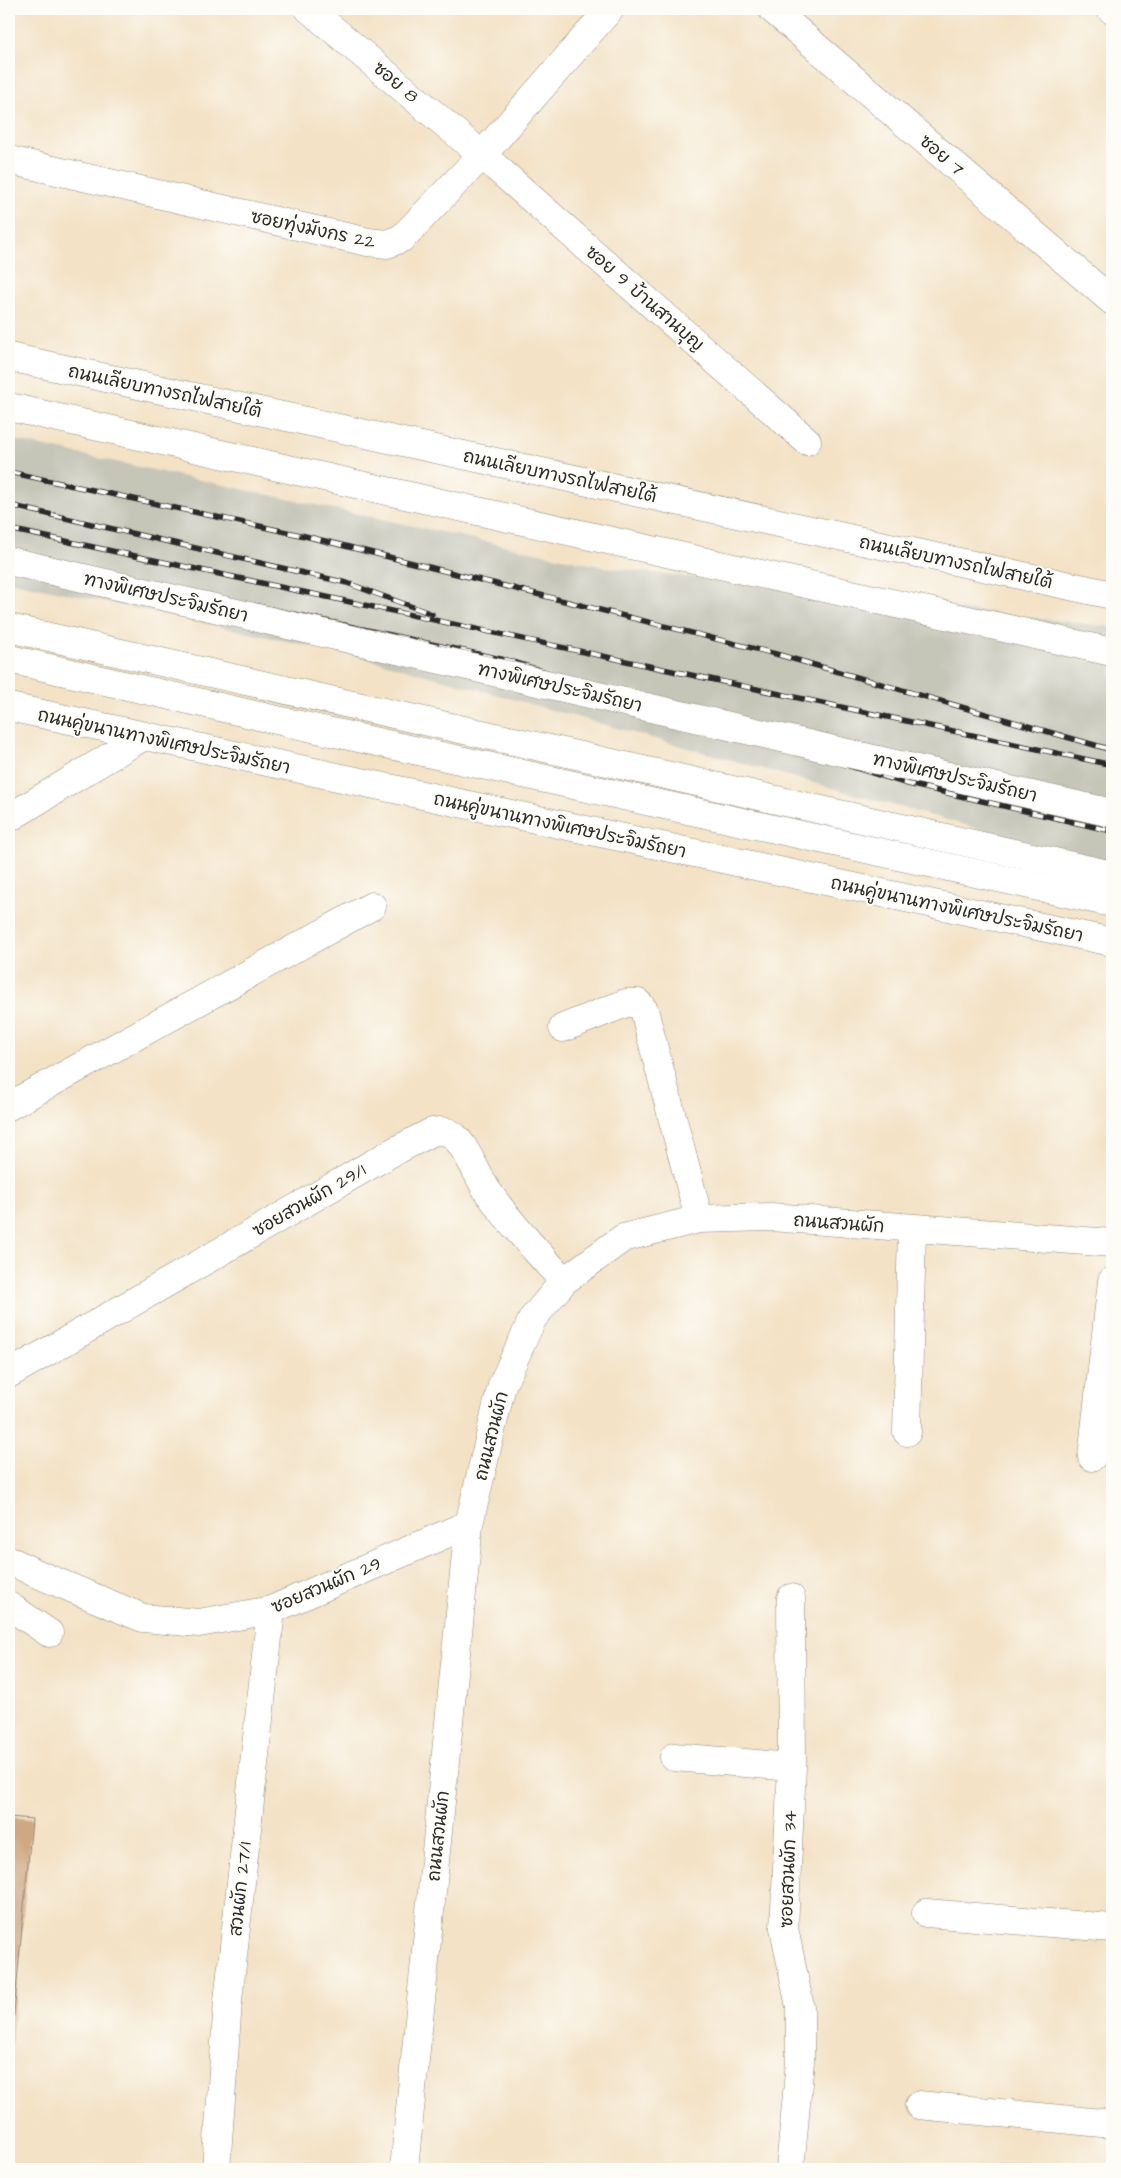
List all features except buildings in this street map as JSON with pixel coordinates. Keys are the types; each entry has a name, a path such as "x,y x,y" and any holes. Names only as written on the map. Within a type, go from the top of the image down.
{"main road":[{"name":"ซอย 8","path":"309,9 482,155"},
{"name":"ซอยทุ่งมังกร 22","path":"9,160 368,242 387,244 402,238 482,155 610,9"},
{"name":"ซอย 7","path":"772,9 1112,301"},
{"name":"ซอย 9 บ้านสานบุญ","path":"482,155 807,441"},
{"name":"ถนนเลียบทางรถไฟสายใต้","path":"9,357 1112,595"},
{"path":"9,407 1112,652"},
{"name":"ทางพิเศษประจิมรัถยา","path":"9,562 1112,813"},
{"path":"9,628 1112,875"},
{"path":"9,659 272,719 1112,903"},
{"name":"ถนนคู่ขนานทางพิเศษประจิมรัถยา","path":"9,707 142,737 1112,942"},
{"path":"9,818 142,737"},
{"path":"9,1106 372,906"},
{"path":"563,1028 626,1003 638,1004 644,1010 699,1219"},
{"name":"ซอยสวนผัก 29/1","path":"9,1374 391,1153 438,1130 444,1130 454,1136 487,1190 508,1219 564,1281"},
{"name":"ถนนสวนผัก","path":"404,2169 469,1524 502,1385 533,1318 564,1281 623,1238 699,1219 771,1217 1112,1243"},
{"path":"907,1432 912,1228"},
{"path":"1092,1457 1112,1281"},
{"name":"ซอยสวนผัก 29","path":"9,1560 143,1618 199,1623 271,1610 469,1524"},
{"path":"9,1585 33,1572"},
{"name":"ซอยสวนผัก 34","path":"790,2169 800,2061 800,2007 784,1928 792,1767 792,1598"},
{"path":"9,1606 49,1633"},
{"name":"สวนผัก 27/1","path":"216,2169 228,2001 271,1610"},
{"path":"674,1757 792,1767"},
{"path":"926,1913 1112,1928"},
{"path":"919,2105 1112,2124"}],"shaded area":[{"path":"9,439 604,567 1112,627 1112,866 365,658 9,581"}],"railway":[{"path":"9,472 305,536 776,654 1112,750"},
{"path":"9,505 347,583 432,614"},
{"path":"9,529 1112,765"},
{"path":"9,552 510,661 908,784 1112,831"}]}
